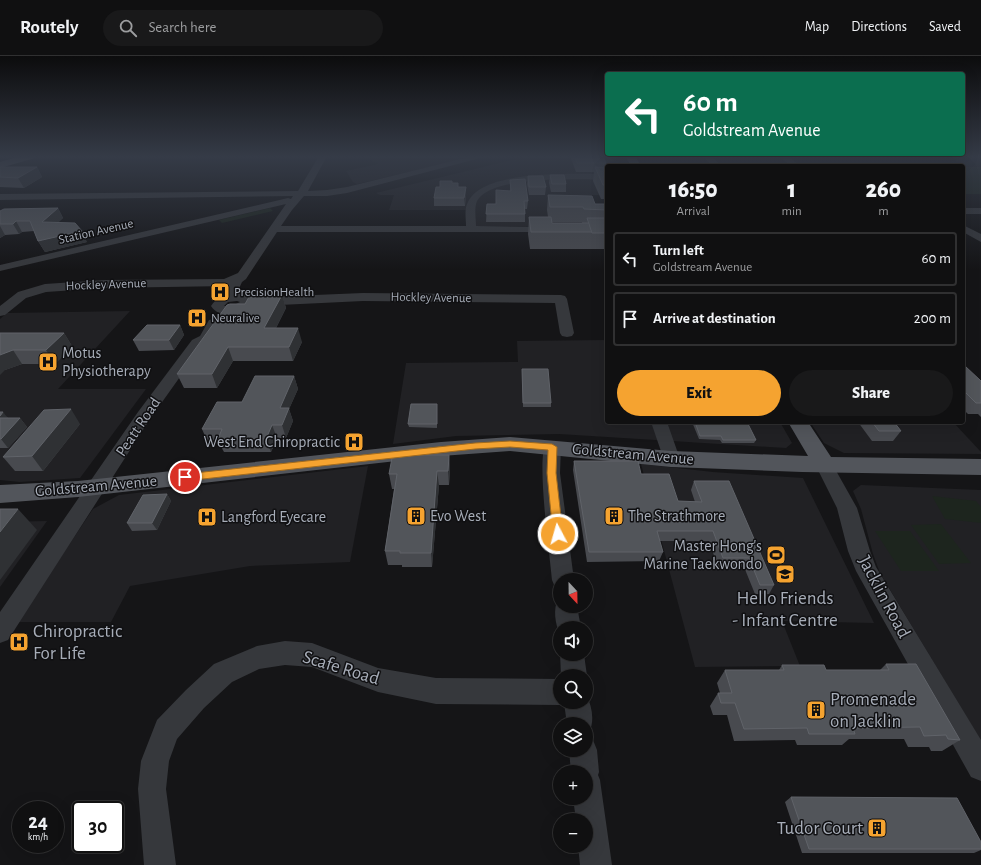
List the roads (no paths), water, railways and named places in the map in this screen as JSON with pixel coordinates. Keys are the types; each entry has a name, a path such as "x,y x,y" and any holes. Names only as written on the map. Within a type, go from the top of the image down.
{"main road":[{"name":"Jacklin Road","path":"799,424 824,464"},
{"name":"Goldstream Avenue","path":"0,494 98,487 475,446 510,444 671,459 981,467"}],"street":[{"name":"Peatt Road","path":"197,343 195,339 214,316 222,303 231,295 234,281 275,229 299,194"},
{"path":"0,197 294,202 324,194"},
{"name":"Station Avenue","path":"0,268 123,235 268,206 279,206 324,194"},
{"path":"471,230 472,201 478,194"},
{"path":"965,211 981,211"},
{"path":"275,229 562,229"},
{"path":"965,229 981,239"},
{"name":"Peatt Road","path":"0,632 98,487 146,412 197,343 205,339 216,321 241,303 237,290 243,278 234,281"},
{"name":"Hockley Avenue","path":"0,312 16,299 35,290 54,287 100,284 234,281"},
{"name":"Hockley Avenue","path":"241,303 363,297 561,299 567,332"},
{"path":"222,303 241,303"},
{"path":"660,424 671,459"},
{"path":"552,447 551,473 562,573"},
{"name":"Jacklin Road","path":"824,464 847,508 859,551 867,571 981,767"},
{"name":"Scafe Road","path":"160,865 152,789 155,761 167,730 195,699 222,673 257,658 285,653 312,655 378,680 436,691 553,692"},
{"path":"589,805 596,865"}],"place":[{"name":"PrecisionHealth","path":"220,292"},
{"name":"Neuralive","path":"197,318"},
{"name":"Motus Physiotherapy","path":"48,362"},
{"name":"West End Chiropractic","path":"354,442"},
{"name":"Evo West","path":"416,516"},
{"name":"The Strathmore","path":"614,516"},
{"name":"Langford Eyecare","path":"207,517"},
{"name":"Master Hong's Marine Taekwondo","path":"776,555"},
{"name":"Hello Friends - Infant Centre","path":"785,574"},
{"name":"Chiropractic For Life","path":"19,642"},
{"name":"Promenade on Jacklin","path":"816,710"},
{"name":"Tudor Court","path":"877,828"}]}
